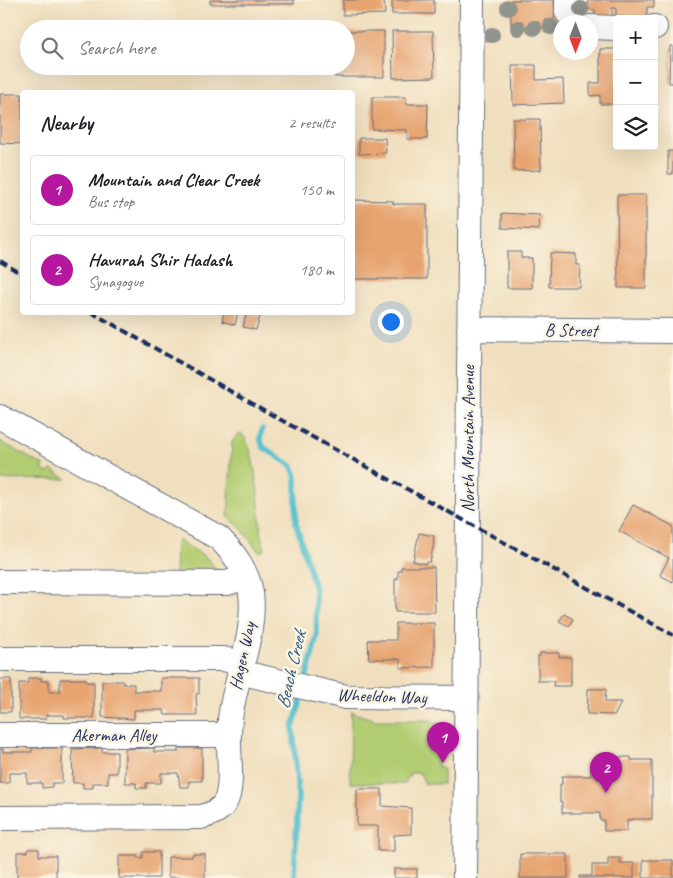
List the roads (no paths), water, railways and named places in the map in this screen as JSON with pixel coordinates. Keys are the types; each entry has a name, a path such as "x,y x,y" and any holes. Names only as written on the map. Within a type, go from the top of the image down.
{"street":[{"name":"North Mountain Avenue","path":"465,878 472,0"},
{"path":"567,0 567,12 569,15"},
{"path":"598,27 613,28"},
{"name":"B Street","path":"469,329 673,331"},
{"name":"Hagen Way","path":"0,417 219,538 231,550 246,577 252,607 231,711 229,786 227,798 222,808 212,814 201,817 0,818"},
{"path":"0,582 227,583 246,577"},
{"name":"Wheeldon Way","path":"0,659 224,659 269,679 334,695 358,698 466,698"},
{"name":"Akerman Alley","path":"0,735 229,735"}],"waterway":[{"name":"Beach Creek","path":"262,429 260,438 263,447 292,466 296,476 296,523 315,589 317,636 305,683"},
{"name":"Beach Creek","path":"294,878 298,797 293,728 303,692"}],"railway":[{"path":"0,261 20,273"},
{"path":"96,315 283,421 673,635"}],"place":[{"name":"Mountain and Clear Creek","path":"443,763"},
{"name":"Havurah Shir Hadash","path":"606,793"}]}
